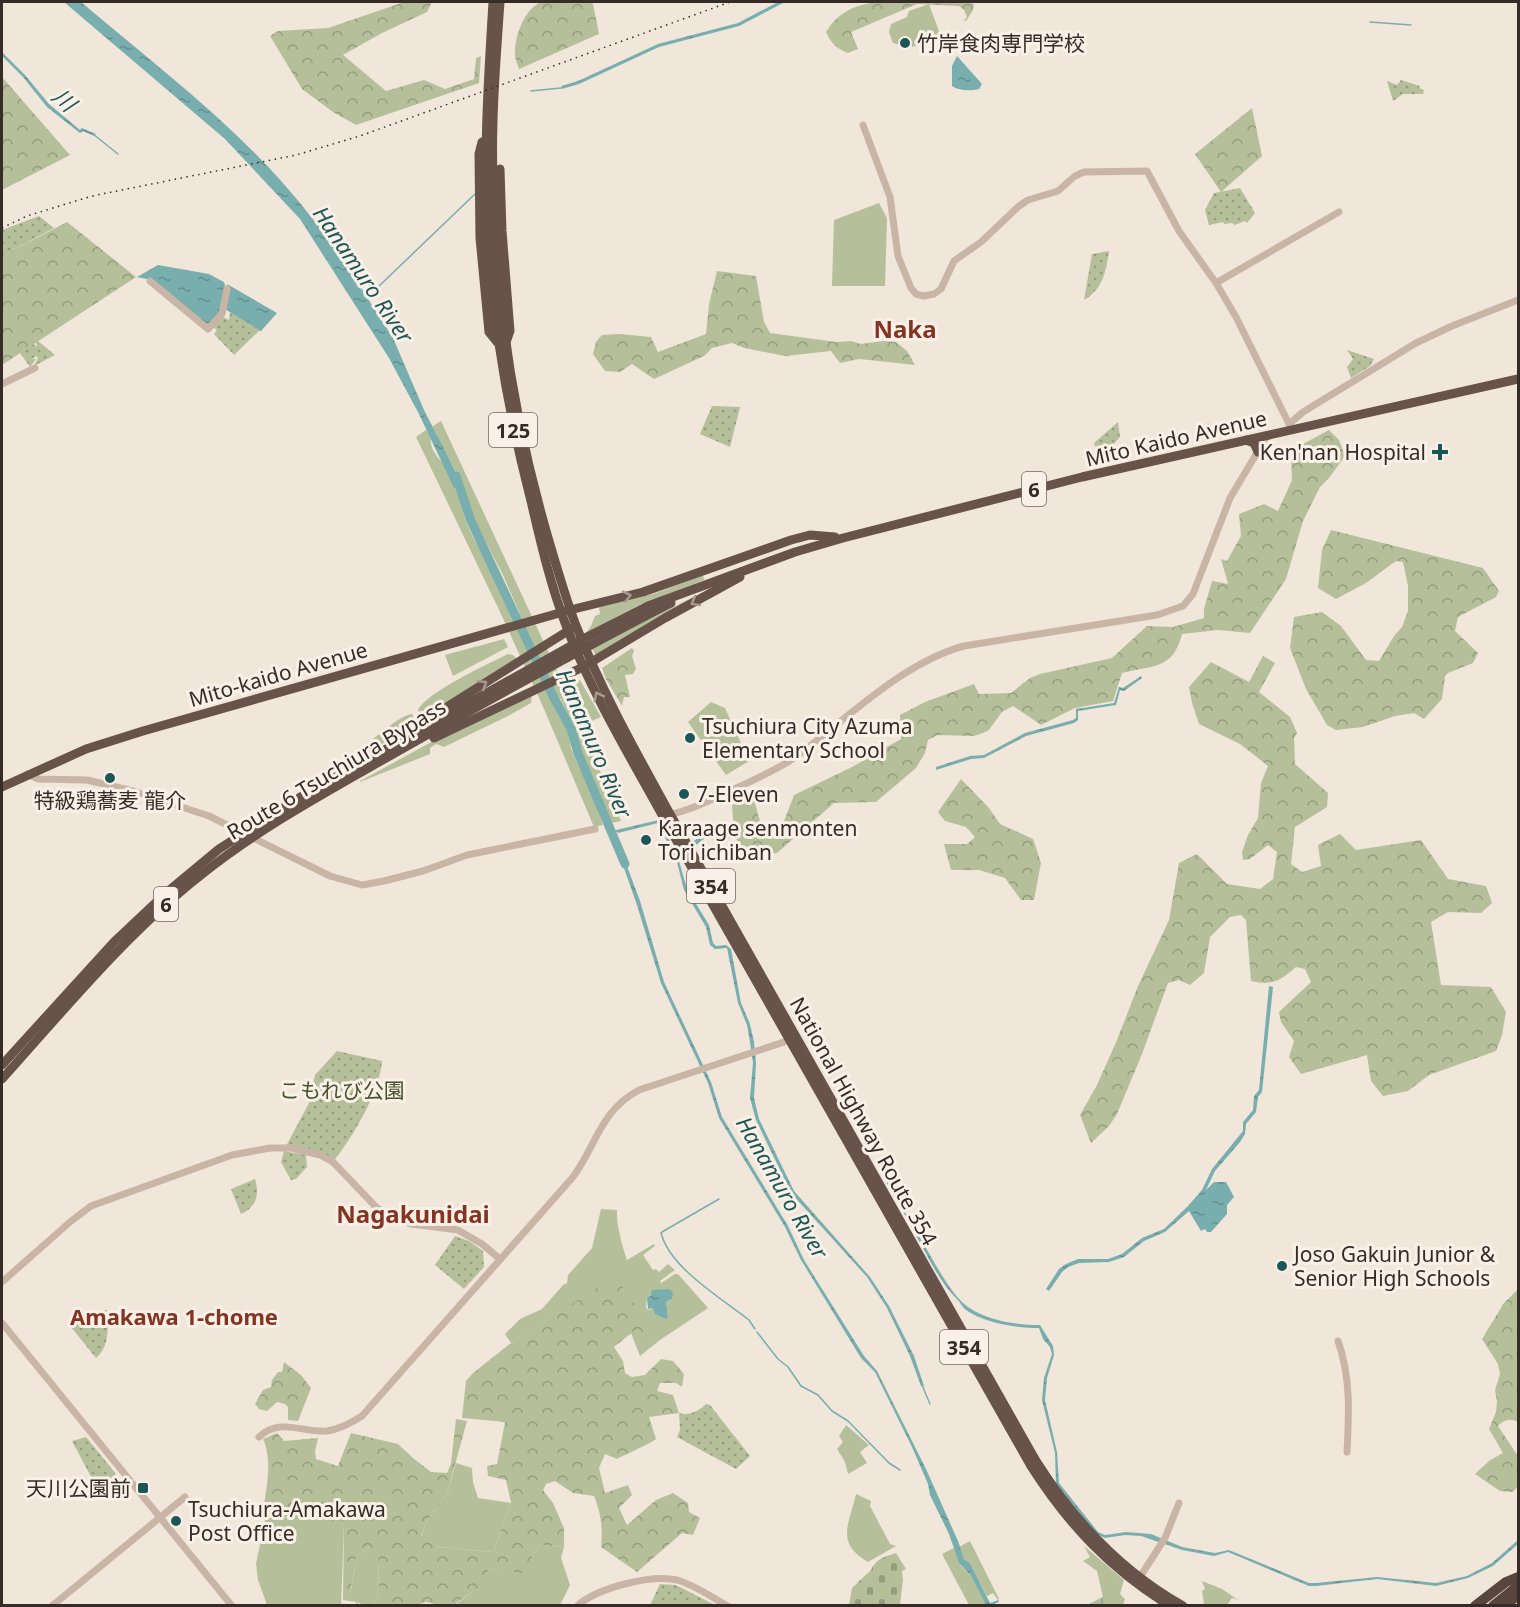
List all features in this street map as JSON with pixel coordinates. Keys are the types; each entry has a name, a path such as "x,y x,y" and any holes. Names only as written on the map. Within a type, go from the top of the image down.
{"highway":[{"name":"125","path":"493,2 492,242 502,345 528,465 566,612"},
{"name":"125","path":"493,56 500,2"},
{"path":"482,142 479,154 480,238 489,332 502,345 510,331 502,231 500,169"},
{"name":"Mito Kaido Avenue","path":"843,538 1082,477 1267,435 1290,427 1518,379"},
{"path":"1246,440 1254,443 1258,452"},
{"name":"Mito-kaido Avenue","path":"2,787 86,749 143,731 671,583 791,540 810,535 843,538"},
{"name":"Route 6 Tsuchiura Bypass","path":"2,1079 98,973 172,899 225,856 267,827 589,641 712,582 843,538"},
{"path":"364,771 377,767 584,667 765,563"},
{"name":"National Highway Route 354","path":"566,612 584,667 612,724 793,1039 1031,1466 1082,1535 1108,1560 1146,1590 1170,1605"},
{"path":"345,772 572,628"},
{"name":"Route 6 Tsuchiura Bypass","path":"2,1065 114,942 219,849 263,819 345,772 530,674"},
{"name":"National Highway Route 354","path":"793,1039 1048,1480 1087,1530 1113,1555 1140,1577 1183,1605"},
{"path":"1475,1605 1506,1582 1518,1581"},
{"path":"1486,1605 1518,1581"},
{"path":"1493,1605 1518,1581"},
{"path":"1505,1605 1518,1595"}],"street":[{"path":"863,125 890,197 897,256 911,288 916,294 924,296 934,294 941,288 954,261 981,242 1028,200 1058,191 1081,173 1098,170 1148,171 1179,231 1216,283 1254,350 1290,427 1303,412 1416,343 1518,300"},
{"path":"1216,283 1339,212"},
{"path":"150,281 208,329 222,314 227,289"},
{"path":"2,384 35,368"},
{"path":"666,815 695,808 759,778 794,758 905,673 943,652 964,646 1157,615 1183,606 1193,594 1230,498 1267,435"},
{"path":"45,767 45,773 49,779"},
{"path":"28,774 33,778 87,780 133,791 209,816 330,876 362,885 432,868 466,855 595,829"},
{"path":"259,1437 266,1431 278,1427 296,1426 316,1431 335,1429 348,1425 362,1416 573,1177 590,1151 607,1116 614,1108 639,1090 793,1039"},
{"path":"2,1282 75,1217 92,1206 232,1155 270,1148 297,1149 320,1155 333,1162 376,1207 394,1218 411,1224 458,1230 482,1244 500,1259"},
{"path":"2,1323 232,1605"},
{"path":"1338,1341 1349,1396 1347,1452"},
{"path":"52,1605 185,1497"},
{"path":"1140,1577 1165,1538 1179,1503"},
{"path":"577,1605 599,1592 647,1580 661,1579 687,1584 728,1605"}],"green space":[{"path":"404,2 432,2 427,12 382,33 343,55 386,91 424,80 445,89 474,79 476,58 481,56 479,83 356,125 333,112 302,89 270,36 278,31 328,28"},
{"path":"541,2 590,2 593,4 599,34 519,69 515,52 519,29 530,10"},
{"path":"877,2 968,2 974,4 973,10 964,21 967,17 959,6 917,4 851,32 858,49 848,53 835,45 826,32 836,19 861,5"},
{"path":"929,4 941,37 912,47 911,43 904,46 893,43 889,32 891,24 907,17 909,11"},
{"path":"2,77 70,155 2,190"},
{"path":"1401,80 1420,86 1419,88 1424,90 1423,94 1403,94 1393,101 1387,81 1397,85"},
{"path":"1252,108 1262,156 1221,192 1195,154"},
{"path":"1240,188 1255,213 1247,223 1245,221 1235,225 1223,222 1209,225 1205,210 1214,193"},
{"path":"879,203 887,218 885,286 832,286 834,220"},
{"path":"39,216 54,228 2,256 2,230"},
{"path":"67,222 136,277 2,365 2,256"},
{"path":"1109,251 1105,272 1096,291 1084,300 1092,254"},
{"path":"717,271 756,276 764,322 770,333 861,344 896,342 907,351 915,365 859,359 840,363 831,351 785,356 744,348 732,343 712,348 704,356 654,379 632,364 620,372 605,371 593,354 596,342 602,335 651,337 658,352 706,334 709,304"},
{"path":"230,312 260,330 234,355 214,334 217,330 213,327 221,316 229,320"},
{"path":"38,341 55,355 34,366 38,358 36,356 32,359 36,359 30,367 20,353 34,344 37,347 36,342"},
{"path":"1347,350 1374,359 1370,366 1351,378 1347,367 1353,359"},
{"path":"712,406 740,407 730,447 700,434"},
{"path":"441,421 567,692 621,821 611,823 593,777 588,771 572,723 560,698 555,696 531,644 503,575 474,519 458,475 444,450 439,449 436,436 438,436 433,426"},
{"path":"1118,422 1120,437 1100,456 1094,443"},
{"path":"426,430 431,436 434,452 455,481 470,531 498,581 498,586 505,596 537,667 547,682 558,715 569,732 571,748 590,788 603,825 594,827 501,614 416,437"},
{"path":"1329,430 1339,440 1345,456 1320,487 1303,521 1286,579 1250,633 1218,630 1182,634 1178,646 1167,660 1152,667 1122,673 1113,701 1075,708 1041,725 1013,706 1002,712 988,731 974,736 938,735 928,740 925,753 916,768 876,802 834,803 777,853 743,854 734,833 732,805 753,796 761,825 781,829 794,795 852,767 901,739 900,715 925,702 974,684 979,694 1011,693 1030,678 1040,674 1112,658 1147,626 1173,627 1204,618 1204,609 1212,581 1228,584 1221,559 1227,561 1241,536 1239,514 1264,504 1278,511 1292,480 1291,456 1301,445"},
{"path":"1331,530 1483,568 1499,591 1496,597 1458,617 1455,631 1478,653 1473,663 1445,676 1442,699 1424,719 1414,713 1395,716 1363,727 1336,730 1327,725 1306,689 1290,648 1294,617 1322,612 1341,626 1366,660 1379,661 1402,627 1408,611 1408,586 1403,562 1396,561 1366,583 1336,599 1318,588 1322,550"},
{"path":"703,575 704,580 643,603 586,633 595,616 600,614 599,607 653,594"},
{"path":"695,596 695,599 597,657 592,649 595,647"},
{"path":"504,639 508,647 453,676 445,655"},
{"path":"632,648 636,669 633,674 625,675 630,697 624,697 622,706 602,668"},
{"path":"508,654 517,659 338,772 337,770 374,738 396,722 405,716 412,714 414,718 420,715 418,710 433,695"},
{"path":"1263,656 1275,663 1259,692 1290,717 1297,733 1294,738 1295,764 1328,793 1327,807 1295,827 1291,864 1302,872 1321,866 1318,845 1340,834 1356,850 1421,840 1448,879 1486,886 1492,903 1481,913 1448,912 1431,922 1441,985 1491,987 1506,1012 1502,1035 1496,1051 1429,1075 1408,1091 1383,1096 1371,1081 1367,1055 1301,1074 1289,1057 1294,1041 1281,1022 1279,1012 1311,982 1305,969 1296,967 1275,981 1265,983 1251,981 1246,920 1241,915 1230,917 1210,937 1204,973 1190,985 1179,980 1168,983 1117,1114 1109,1126 1091,1143 1080,1115 1097,1085 1138,986 1169,920 1179,863 1197,854 1227,884 1260,889 1273,879 1277,852 1268,845 1250,859 1243,860 1242,852 1248,835 1258,818 1261,783 1268,766 1240,744 1199,724 1189,687 1211,662 1249,682"},
{"path":"580,680 601,717 587,723 569,687"},
{"path":"532,695 531,703 508,716 444,747 436,744 430,748 430,754 360,782 435,740"},
{"path":"711,702 725,708 749,761 726,775 688,722"},
{"path":"961,779 989,808 1000,824 1033,839 1041,863 1034,900 1021,900 1005,878 979,870 951,870 944,844 967,844 975,837 966,827 945,821 938,812"},
{"name":"こもれび公園","path":"337,1051 382,1061 371,1100 356,1128 333,1162 285,1148 309,1103 315,1075"},
{"path":"284,1151 306,1155 307,1167 296,1179 291,1180 281,1162"},
{"path":"255,1179 256,1200 241,1214 231,1189"},
{"path":"601,1209 617,1210 618,1228 627,1260 654,1244 655,1246 643,1255 653,1270 656,1269 659,1272 668,1264 675,1270 660,1281 661,1283 678,1274 708,1308 640,1356 631,1333 634,1331 615,1277 511,1343 505,1334 520,1319 542,1309 567,1283 568,1275 592,1248","holes":["669,1289 671,1300 666,1302 668,1318 653,1308 649,1310 646,1308 647,1298 655,1291"]},
{"path":"455,1236 469,1241 483,1251 484,1267 464,1289 435,1265"},
{"path":"615,1276 652,1329 644,1334 634,1331 614,1347 623,1361 625,1373 632,1377 645,1375 661,1359 673,1361 684,1374 682,1387 676,1383 660,1383 657,1391 673,1395 679,1413 649,1417 656,1439 617,1459 605,1454 599,1468 605,1493 628,1485 632,1495 619,1508 627,1525 656,1500 673,1493 688,1503 689,1512 700,1518 693,1535 682,1533 637,1572 601,1547 601,1521 594,1496 573,1493 555,1481 546,1484 543,1490 553,1503 564,1528 564,1547 539,1545 532,1556 532,1574 487,1569 495,1595 472,1592 454,1605 426,1602 417,1605 373,1605 379,1594 378,1552 370,1547 357,1555 350,1594 357,1597 357,1603 363,1605 356,1605 356,1602 343,1600 344,1525 319,1524 315,1506 263,1512 268,1456 263,1439 277,1433 284,1441 318,1438 316,1459 338,1466 351,1433 398,1444 431,1472 447,1473 451,1464 456,1419 467,1421 447,1494 427,1521 421,1536 440,1547 493,1552 511,1503 506,1480 488,1476 487,1466 497,1464 505,1422 462,1418 466,1381 511,1343"},
{"path":"1518,1289 1518,1422 1508,1420 1498,1426 1518,1456 1518,1486 1513,1492 1500,1491 1475,1474 1489,1461 1503,1453 1489,1429 1496,1412 1495,1390 1500,1374 1498,1364 1482,1339 1504,1303"},
{"path":"107,1310 106,1342 96,1358 71,1327 87,1313"},
{"path":"284,1362 301,1375 311,1388 298,1421 288,1420 288,1407 285,1404 277,1402 267,1411 259,1409 255,1404 263,1390 271,1387 272,1380 278,1372 282,1372"},
{"path":"706,1404 710,1405 750,1456 736,1469 677,1437 680,1430 679,1413 694,1412"},
{"path":"846,1425 869,1445 860,1452 867,1463 848,1474 845,1462 837,1449 843,1442 839,1436"},
{"path":"86,1437 116,1474 98,1490 72,1441"},
{"path":"456,1463 472,1468 478,1498 511,1503 493,1552 440,1547 421,1537 427,1521 447,1494"},
{"path":"856,1494 871,1501 870,1506 890,1544 896,1546 868,1562 851,1548 848,1540 848,1524"},
{"path":"315,1506 344,1525 341,1605 267,1605 258,1580 256,1564 267,1511"},
{"path":"970,1541 998,1600 993,1593 987,1596 970,1563 964,1559 959,1547"},
{"path":"539,1545 564,1547 561,1558 570,1585 560,1605 454,1606 472,1592 487,1569 532,1573 532,1556"},
{"path":"1084,1546 1124,1580 1120,1594 1125,1599 1123,1605 1087,1605 1103,1597 1097,1571 1083,1561 1090,1557"},
{"path":"370,1547 378,1551 379,1594 373,1605 366,1605 350,1595 357,1555"},
{"path":"954,1548 961,1566 971,1576 986,1605 969,1605 942,1554"},
{"path":"896,1553 906,1569 902,1571 900,1605 849,1605 852,1588 878,1561"},
{"path":"1202,1581 1222,1589 1238,1600 1232,1598 1227,1605 1204,1605 1202,1591 1205,1589"},
{"path":"660,1584 676,1585 713,1604 712,1606 650,1605"}],"water":[{"path":"64,2 81,2 202,104 260,158 329,236 393,338 424,410 463,486 454,488 389,358 300,219 225,139"},
{"path":"778,2 785,2 739,26 659,47 579,84 562,89 561,86 578,81 658,44 738,23"},
{"path":"2,52 49,104 80,130 82,128 96,134 94,136 83,131 80,133 47,107 23,77 2,56"},
{"path":"957,56 982,84 979,89 965,90 952,86 952,66"},
{"path":"158,265 209,274 224,282 226,295 224,301 208,327 151,280 137,277"},
{"path":"227,284 277,313 261,331 225,309 229,290"},
{"path":"1141,676 1142,678 1124,691 1120,690 1116,705 1078,711 1078,720 1074,723 1026,736 984,758 971,759 936,770 936,767 970,756 984,755 1025,733 1073,720 1076,718 1076,709 1114,703 1119,687 1123,688"},
{"path":"659,820 676,853 704,834 718,837 730,835 731,838 717,840 705,838 677,854 687,889 709,925 713,943 716,946 726,945 731,949 741,1003 750,1024 754,1042 756,1063 754,1098 759,1119 794,1191 870,1277 889,1306 914,1356 924,1386 921,1386 910,1356 887,1308 867,1277 791,1193 756,1120 750,1098 753,1063 750,1042 747,1025 738,1003 727,948 715,949 710,945 706,927 684,890 677,862 658,823 618,833 616,830"},
{"path":"622,853 640,901 664,982 711,1082 722,1117 788,1226 804,1260 864,1356 877,1371 926,1469 964,1559 970,1563 990,1603 998,1600 999,1602 986,1605 971,1576 959,1563 912,1447 875,1372 861,1358 719,1118 708,1083 661,983 619,854"},
{"path":"1269,986 1273,987 1262,1092 1258,1097 1256,1112 1246,1124 1245,1134 1240,1142 1215,1171 1206,1190 1214,1182 1226,1182 1234,1197 1227,1205 1227,1214 1211,1232 1207,1232 1205,1229 1201,1231 1189,1211 1165,1232 1144,1241 1124,1257 1109,1262 1079,1263 1068,1267 1049,1291 1046,1289 1059,1269 1066,1264 1078,1259 1108,1259 1122,1254 1142,1238 1164,1229 1202,1190 1212,1169 1243,1131 1243,1122 1253,1110 1254,1096 1259,1090"},
{"path":"917,1231 947,1283 968,1307 984,1316 1003,1321 1040,1325 1053,1346 1054,1355 1047,1378 1045,1400 1057,1452 1059,1483 1098,1532 1105,1535 1126,1532 1151,1534 1182,1547 1215,1553 1229,1550 1309,1583 1377,1577 1436,1583 1467,1576 1492,1563 1518,1540 1518,1544 1493,1566 1468,1578 1436,1586 1377,1579 1309,1586 1228,1552 1214,1556 1182,1550 1141,1536 1125,1535 1105,1538 1096,1534 1056,1484 1055,1453 1042,1400 1044,1378 1052,1354 1039,1328 1001,1324 973,1315 966,1310 939,1276 914,1232"},
{"path":"669,1289 673,1292 672,1299 666,1302 668,1317 666,1319 655,1314 653,1308 648,1309 647,1298 651,1295 652,1290"}],"waterway":[{"path":"1370,22 1411,25"},
{"path":"531,91 561,88"},
{"name":"川","path":"93,134 118,154"},
{"path":"378,287 475,194"},
{"name":"Hanamuro River","path":"456,476 471,521 554,698 571,729 578,753 625,864"},
{"name":"Hanamuro River","path":"610,832 618,831"},
{"path":"882,1173 916,1233"},
{"path":"719,1199 661,1233 666,1246 685,1270 749,1320 755,1329"},
{"path":"757,1332 778,1359 788,1367 801,1386 818,1395 832,1411 848,1421 889,1463 900,1470"},
{"path":"922,1385 930,1404"},
{"path":"1102,1598 1102,1606"}],"railway":[{"path":"2,228 27,216 92,196 296,155 360,136 730,2"}],"place":[{"name":"竹岸食肉専門学校","path":"905,43"},
{"name":"Ken'nan Hospital","path":"1440,452"},
{"name":"Tsuchiura City Azuma Elementary School","path":"690,738"},
{"name":"特級鶏蕎麦 龍介","path":"110,778"},
{"name":"7-Eleven","path":"684,794"},
{"name":"Karaage senmonten Tori ichiban","path":"646,840"},
{"name":"Joso Gakuin Junior & Senior High Schools","path":"1282,1266"},
{"name":"天川公園前","path":"143,1488"},
{"name":"Tsuchiura-Amakawa Post Office","path":"176,1521"}],"district":[{"name":"Naka","path":"905,328"},
{"name":"Nagakunidai","path":"413,1213"},
{"name":"Amakawa 1-chome","path":"174,1316"}]}
